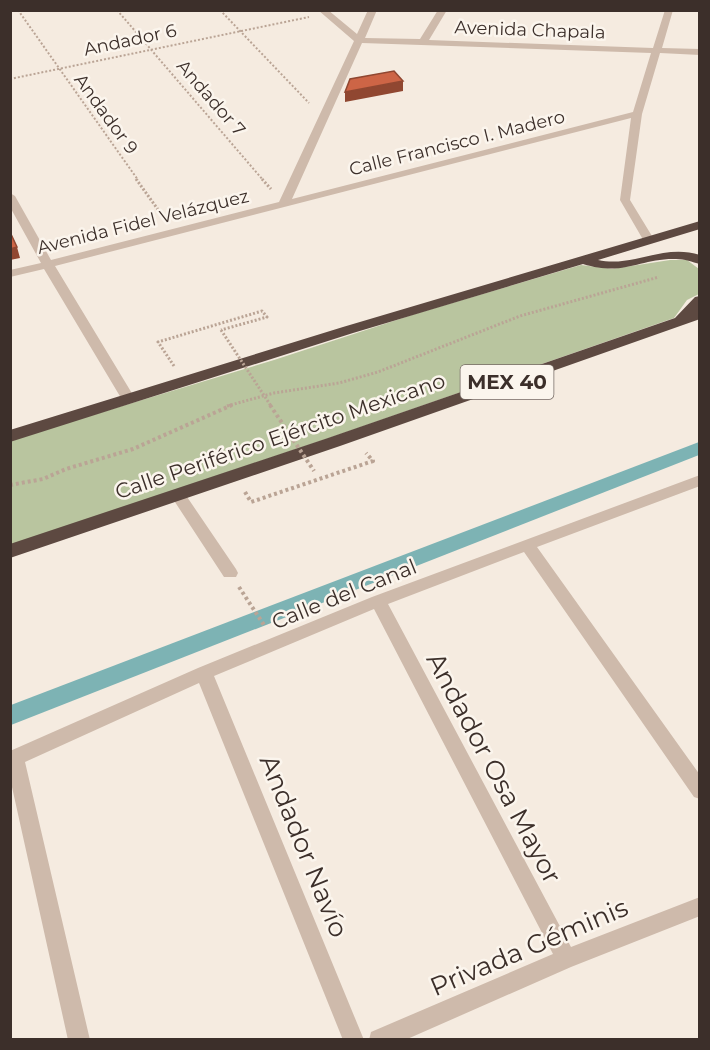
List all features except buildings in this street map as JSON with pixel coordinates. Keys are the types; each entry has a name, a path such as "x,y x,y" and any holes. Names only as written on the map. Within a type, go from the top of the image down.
{"highway":[{"path":"10,436 699,225"},
{"path":"582,260 611,266 670,254 688,255 699,260"},
{"path":"680,321 699,300"},
{"name":"Calle Periférico Ejército Mexicano","path":"10,551 235,476 699,314"}],"street":[{"path":"285,204 373,10"},
{"path":"422,43 443,10"},
{"path":"650,241 625,200 637,114 669,10"},
{"path":"323,12 359,40"},
{"name":"Avenida Chapala","path":"359,40 699,52"},
{"name":"Calle Francisco I. Madero","path":"285,204 637,114"},
{"path":"10,196 48,265 129,400"},
{"name":"Avenida Fidel Velázquez","path":"10,274 285,204"},
{"name":"Calle del Canal","path":"13,759 204,673 378,601 698,484"},
{"path":"178,495 230,573"},
{"path":"527,545 699,791"},
{"name":"Andador Osa Mayor","path":"378,601 566,959"},
{"name":"Andador Navío","path":"204,673 354,1040"},
{"path":"13,759 79,1040"},
{"name":"Privada Géminis","path":"379,1040 566,959 699,906"}],"path":[{"name":"Andador 9","path":"18,10 57,69 174,232"},
{"name":"Andador 7","path":"117,10 285,204"},
{"path":"220,10 324,118"},
{"name":"Andador 6","path":"10,79 323,12"},
{"path":"10,485 43,478 133,449 228,406 274,393 339,383 378,372 520,316 669,274"},
{"path":"184,382 158,342 262,311 267,316 221,330 314,471 325,467"},
{"path":"235,476 251,502 373,460 367,453 356,456"},
{"path":"245,596 261,621"}],"green space":[{"path":"670,260 687,260 699,269 699,294 687,300 674,318 335,436 11,545 10,440 581,265 612,269"}],"water":[{"path":"699,442 699,455 11,725 11,705"}]}
